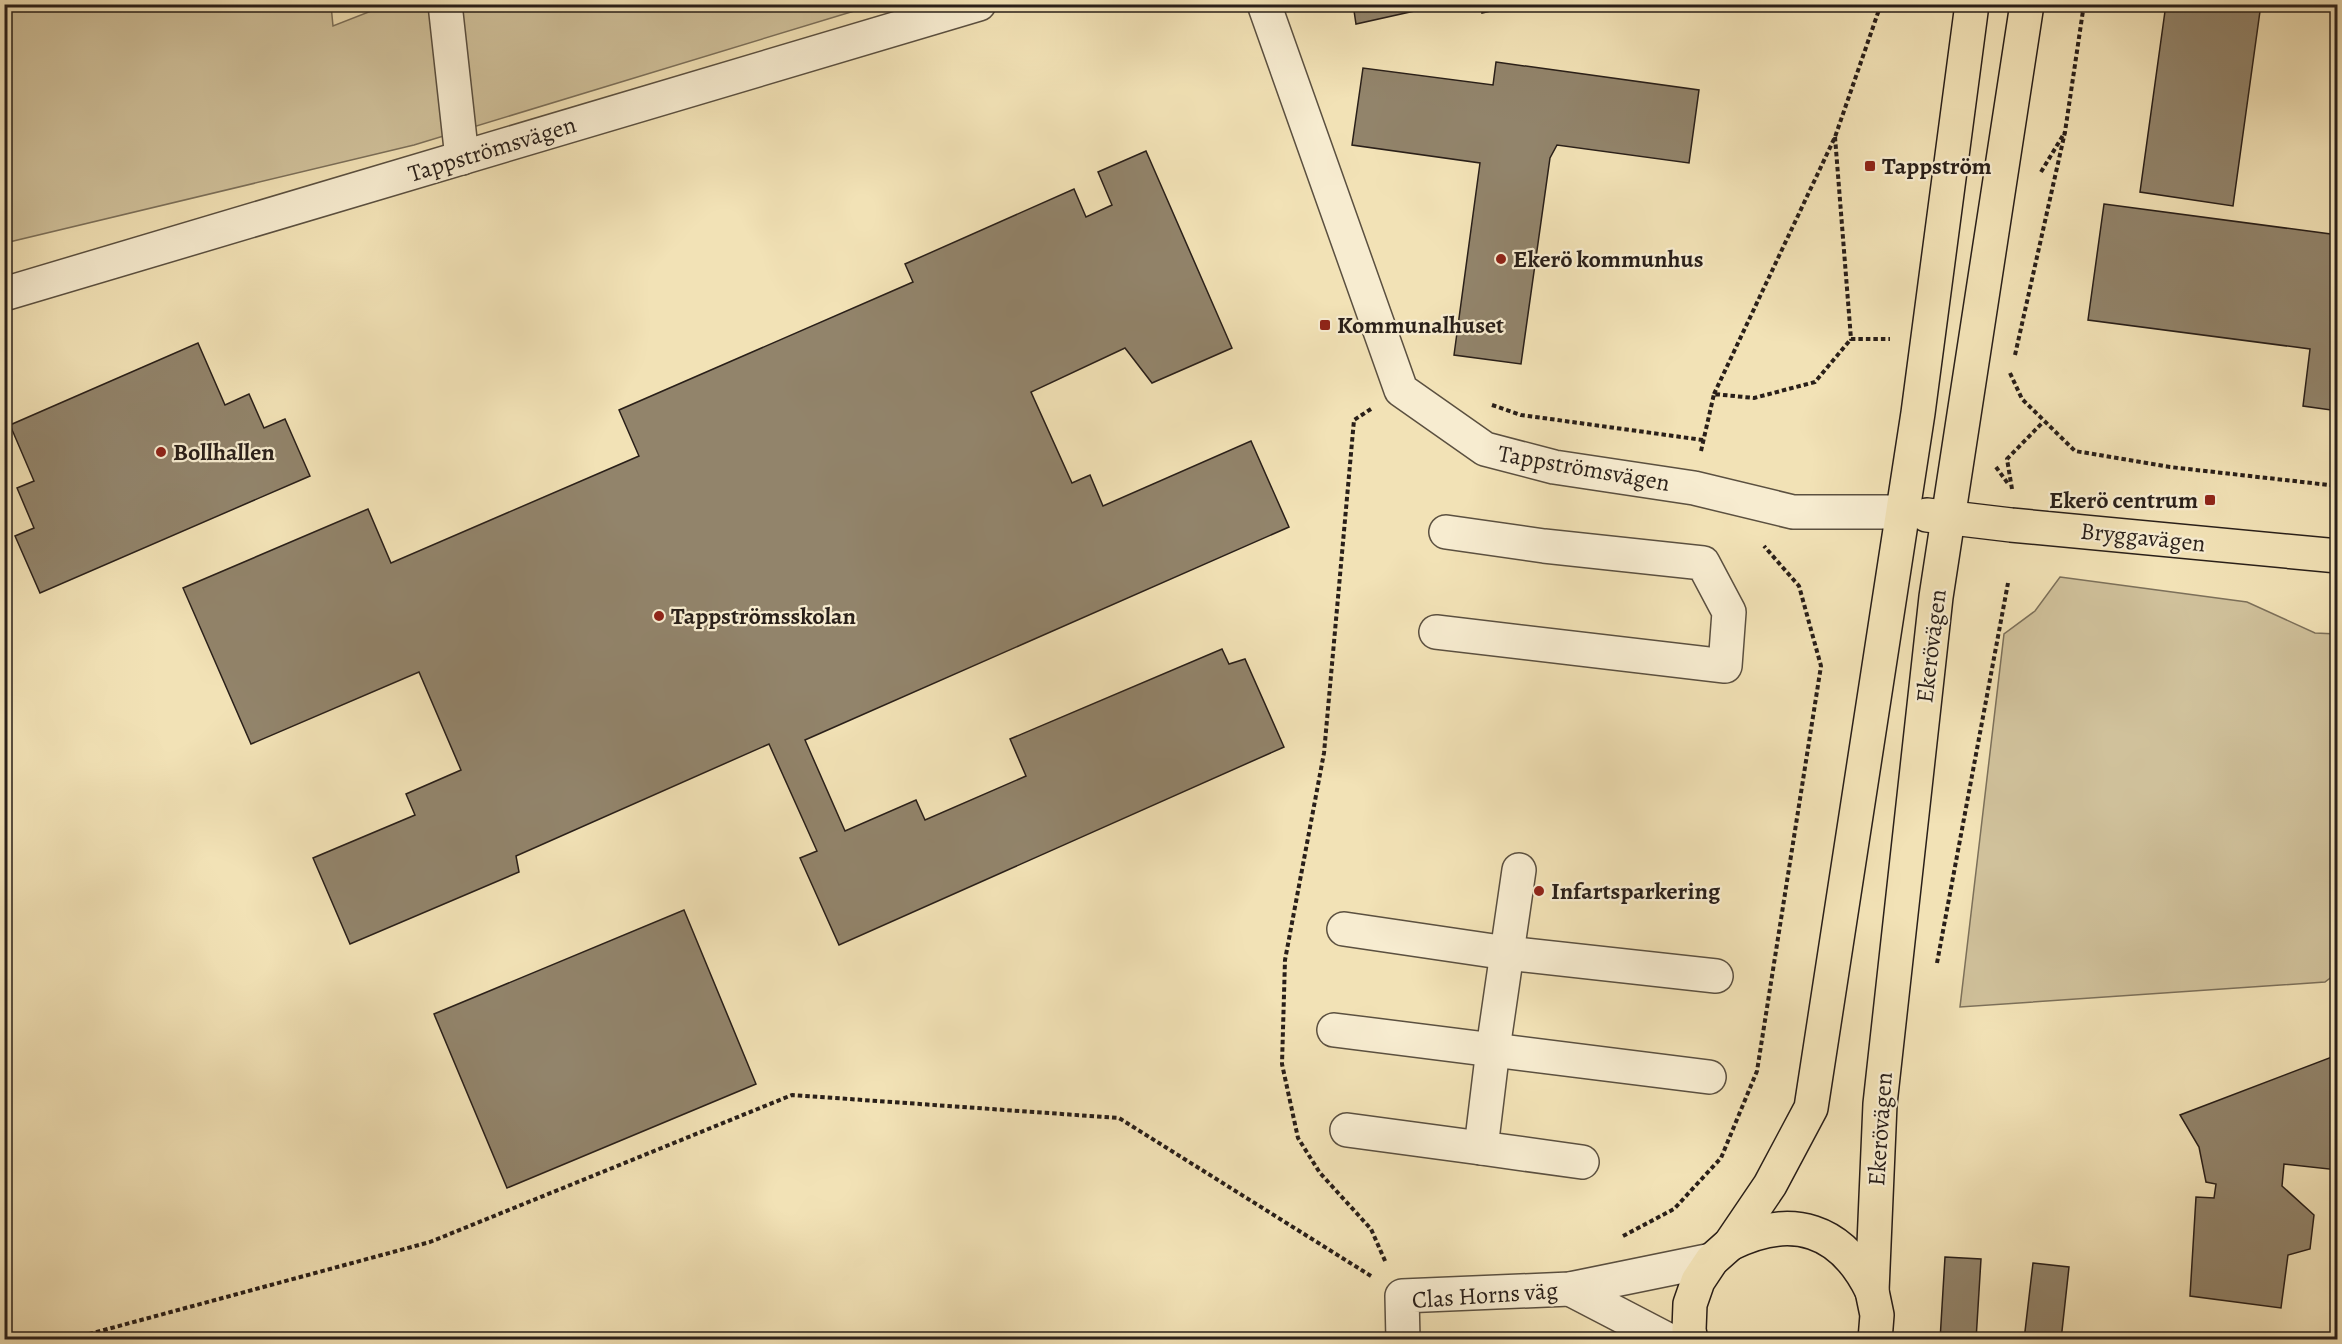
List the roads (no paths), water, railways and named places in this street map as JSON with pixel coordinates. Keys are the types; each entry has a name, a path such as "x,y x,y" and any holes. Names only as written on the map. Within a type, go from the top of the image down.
{"main road":[{"name":"Ekerövägen","path":"1691,1340 1690,1305 1698,1281 1770,1185 1810,1108 1904,512 1972,4"},
{"name":"Ekerövägen","path":"1872,1292 1880,1104 1936,597 2027,4"},
{"name":"Bryggavägen","path":"1904,512 2011,525 2337,556"},
{"name":"Ekerövägen","path":"1721,1252 1761,1231 1778,1228 1802,1230 1825,1238 1845,1251 1862,1270 1872,1292 1877,1316 1875,1340"}],"street":[{"path":"445,4 462,158"},
{"name":"Tappströmsvägen","path":"4,294 979,4"},
{"name":"Tappströmsvägen","path":"1264,4 1401,390 1485,449 1554,467 1694,488 1793,512 1904,512"},
{"path":"1436,632 1725,666 1729,612 1703,563 1544,546 1446,532"},
{"path":"1481,1148 1492,1049 1519,870"},
{"path":"1344,929 1507,953 1716,976"},
{"path":"1334,1030 1709,1077"},
{"path":"1347,1130 1582,1162"},
{"name":"Clas Horns väg","path":"1403,1340 1402,1296 1570,1289 1721,1252"},
{"name":"Clas Horns väg","path":"1570,1289 1668,1340"}],"place":[{"name":"Tappström","path":"1870,166"},
{"name":"Ekerö kommunhus","path":"1501,259"},
{"name":"Kommunalhuset","path":"1325,325"},
{"name":"Bollhallen","path":"161,452"},
{"name":"Ekerö centrum","path":"2210,500"},
{"name":"Tappströmsskolan","path":"659,616"},
{"name":"Infartsparkering","path":"1539,891"}]}
